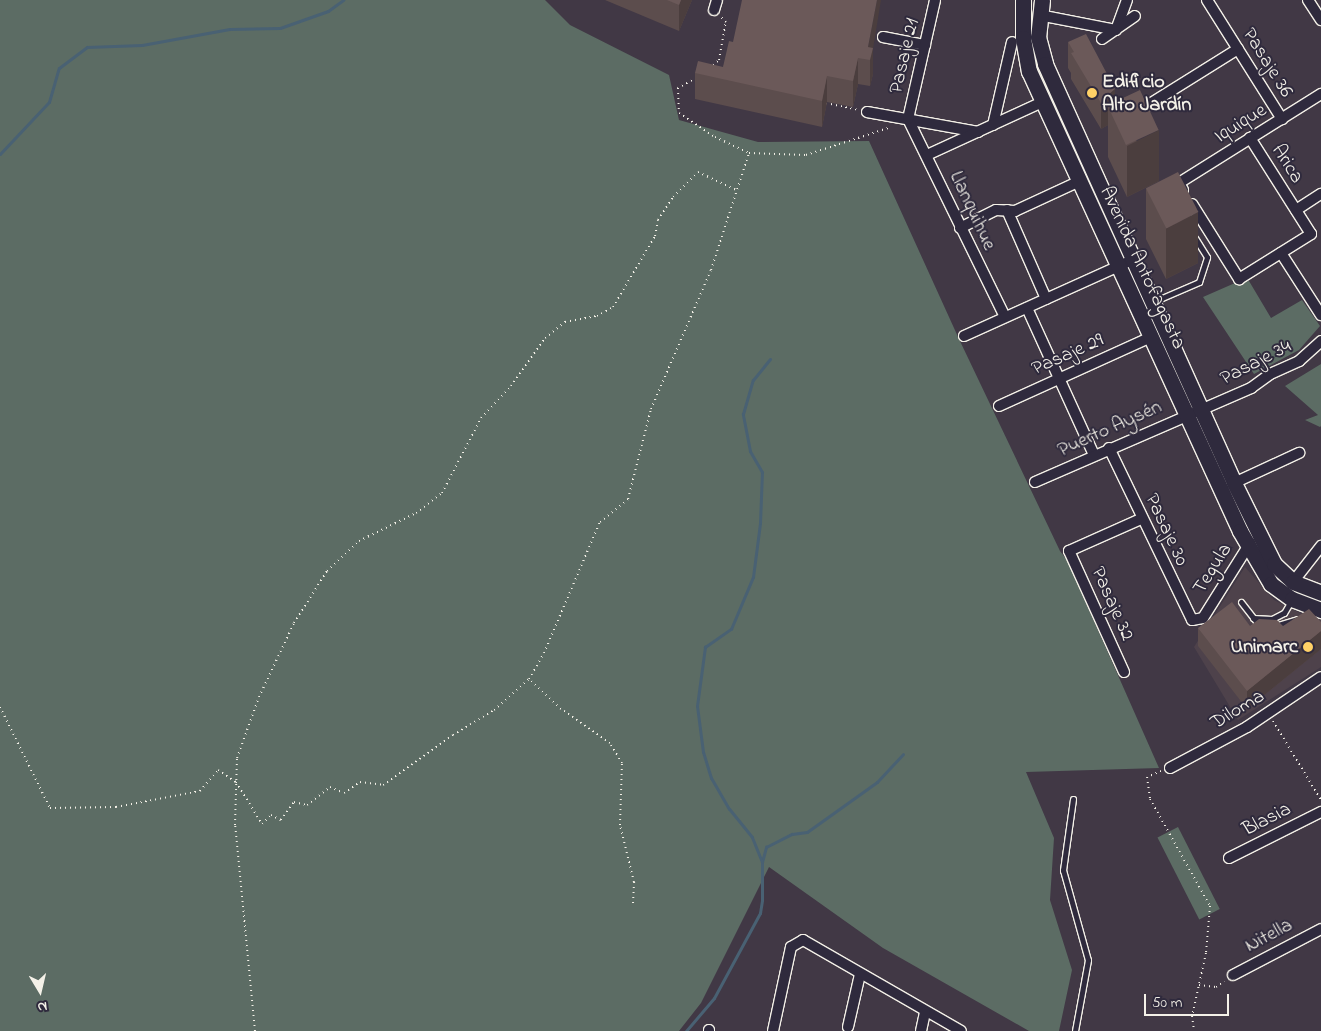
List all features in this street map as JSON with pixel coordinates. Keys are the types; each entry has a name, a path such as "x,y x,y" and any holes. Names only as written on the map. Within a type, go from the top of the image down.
{"street":[{"name":"Pasaje 21","path":"908,119 935,0"},
{"name":"Avenida Antofagasta","path":"1023,0 1025,55 1042,102 1080,181 1126,263 1152,302 1248,546 1266,577 1292,599 1321,610"},
{"path":"1116,30 1127,0"},
{"name":"Pasaje 36","path":"1207,0 1282,119"},
{"path":"1308,0 1321,20"},
{"path":"1040,7 1116,30"},
{"name":"Avenida Antofagasta","path":"1040,7 1038,37 1044,64 1126,263 1152,337 1234,483 1274,564 1293,582"},
{"path":"1102,39 1135,16"},
{"path":"883,37 925,45"},
{"path":"993,125 1012,42"},
{"path":"1130,117 1238,49"},
{"name":"Iquique","path":"1281,253 1239,279 1179,183 1321,94"},
{"path":"927,155 1042,102"},
{"path":"867,112 978,132"},
{"name":"Llanquihue","path":"908,119 1005,318"},
{"name":"Arica","path":"1250,138 1311,234 1281,253"},
{"path":"960,228 996,210 1015,211 1080,181"},
{"path":"1296,210 1321,194"},
{"path":"1007,210 1046,299"},
{"path":"1281,253 1321,316"},
{"path":"964,336 1126,263"},
{"path":"1027,308 1094,455"},
{"name":"Pasaje 29","path":"999,406 1152,337"},
{"name":"Pasaje 34","path":"1194,411 1299,361 1321,341"},
{"name":"Puerto Aysén","path":"1035,482 1194,411"},
{"name":"Pasaje 30","path":"1109,448 1188,618 1196,621"},
{"path":"1234,483 1299,453"},
{"name":"Pasaje 32","path":"1124,672 1069,551 1141,518"},
{"name":"Tegula","path":"1196,621 1203,618 1257,531"},
{"path":"1321,546 1293,582 1321,593"},
{"name":"Diloma","path":"1170,768 1268,712 1321,677"},
{"name":"Blasia","path":"1229,858 1321,812"},
{"name":"Nitella","path":"1233,975 1321,929"},
{"path":"773,1031 795,942 807,941 925,1012 961,1031"},
{"path":"848,1027 860,974"},
{"path":"921,1031 925,1012"}],"lane":[{"path":"1152,302 1199,282 1207,257 1193,235"},
{"path":"1253,618 1272,619 1284,613 1292,599"},
{"path":"1241,602 1263,630 1295,619 1304,620"},
{"path":"1073,799 1063,870 1088,960 1075,1031"}],"path":[{"path":"712,66 719,60 726,22 715,5"},
{"path":"698,77 678,88 679,113 714,138 749,153 806,155 882,131 908,119"},
{"path":"820,102 867,112"},
{"path":"0,707 50,808 116,807 200,791 218,770 236,782 262,824 271,815 281,820 294,802 308,805 330,787 344,793 360,782 383,785 452,735 494,710 528,679 544,653 600,522 628,499 651,409 707,279 749,153"},
{"path":"255,1031 236,835 236,758 266,681 294,623 327,571 359,542 416,513 442,494 481,418 511,386 530,356 546,338 565,322 597,316 613,307 655,236 658,220 673,197 698,172 736,190"},
{"path":"528,679 561,709 610,743 622,763 620,825 634,882 633,903"},
{"path":"1268,712 1321,800"},
{"path":"1170,768 1147,777 1150,799 1210,906 1206,953 1192,1016 1194,1031"},
{"path":"1199,985 1216,987 1233,975"}],"shaded area":[{"path":"1245,567 1274,600 1304,615 1321,618 1321,667 1238,720 1194,647"}],"green space":[{"path":"0,0 545,0 570,25 669,75 679,120 758,142 869,141 959,339 1060,551 1067,560 1159,768 1026,772 1054,838 1050,900 1072,970 1059,1031 1029,1031 883,948 769,867 701,1003 679,1031 0,1031"},
{"path":"1249,281 1271,318 1302,300 1320,326 1299,350 1254,374 1203,297 1235,283"},
{"path":"1321,364 1320,427 1305,420 1318,415 1285,386"},
{"path":"1178,827 1220,909 1199,919 1158,837"}],"building":[{"path":"667,0 681,0 679,5"},
{"path":"742,0 877,0 868,47 873,48 870,60 858,58 853,81 827,76 822,101 695,73 698,61 723,67 729,41 733,42"},
{"path":"1086,34 1115,89 1108,95 1110,98 1101,103 1071,53 1074,52 1068,42"},
{"path":"1140,90 1159,130 1126,145 1107,105"},
{"path":"1178,172 1198,212 1166,228 1146,188"},
{"path":"1232,602 1250,626 1259,619 1277,620 1283,626 1309,609 1321,622 1321,631 1247,691 1198,628"}],"waterway":[{"path":"0,154 49,102 59,68 87,47 142,45 230,29 280,28 328,11 343,0"},
{"path":"686,1031 714,998 760,913 762,900 762,862 752,837 729,809 711,778 703,752 697,706 705,647 731,629 753,577 760,523 762,472 750,451 743,414 753,380 770,359"},
{"path":"762,862 766,847 792,834 807,832 877,782 903,754"}],"place":[{"name":"Edificio Alto Jardín","path":"1092,93"},
{"name":"Unimarc","path":"1308,647"}]}
